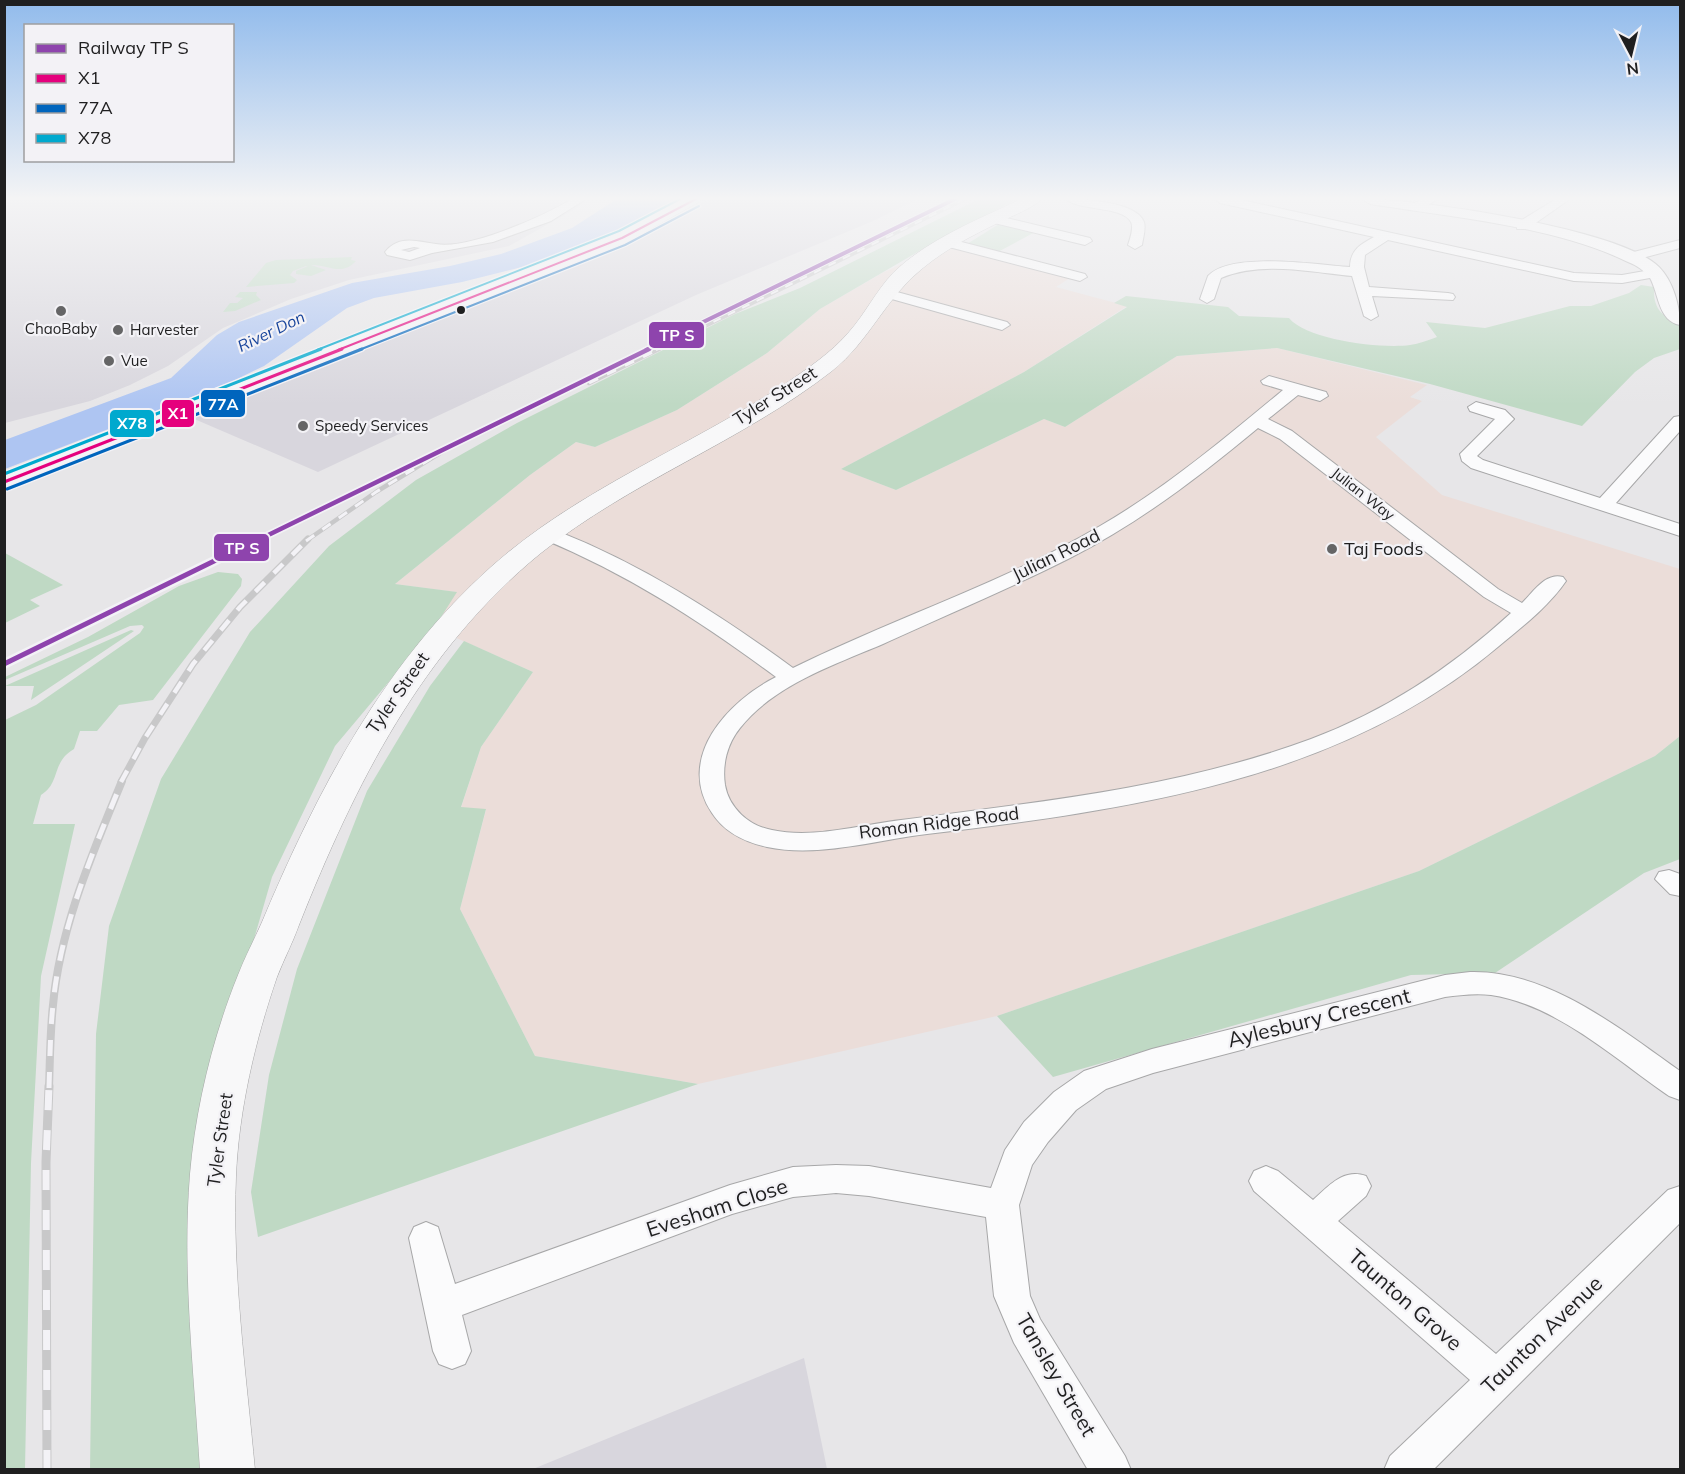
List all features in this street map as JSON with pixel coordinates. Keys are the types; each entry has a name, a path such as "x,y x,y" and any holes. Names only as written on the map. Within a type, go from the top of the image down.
{"main road":[{"path":"4,482 547,268"},
{"name":"Tyler Street","path":"228,1470 211,1236 214,1170 236,1044 258,976 332,801 388,704 413,668 476,597 510,566 594,502 786,392 818,370 856,338 886,293 910,268"}],"street":[{"path":"1052,268 1078,272"},
{"path":"1207,299 1215,276 1239,268"},
{"path":"1291,268 1358,272"},
{"path":"1358,268 1371,316"},
{"path":"1532,268 1574,277 1622,279 1656,273"},
{"path":"1648,268 1656,273 1665,288 1670,310 1680,320"},
{"path":"1364,291 1448,297"},
{"path":"886,293 1002,326"},
{"path":"1269,381 1320,396"},
{"name":"Julian Road","path":"791,677 1053,559 1108,530 1189,473 1295,389"},
{"path":"1476,407 1505,418 1469,454 1471,461 1680,530"},
{"name":"Julian Way","path":"1256,420 1286,435 1491,593 1525,613"},
{"path":"1604,505 1680,422"},
{"path":"550,535 596,553 697,612 791,677"},
{"name":"Roman Ridge Road","path":"791,677 764,692 728,724 717,742 711,774 713,794 721,811 735,824 758,835 778,840 809,839 986,819 1212,779 1262,765 1349,732 1414,698 1479,654 1525,613 1556,581"},
{"name":"Aylesbury Crescent","path":"1002,1205 1017,1160 1036,1132 1065,1101 1095,1080 1152,1061 1445,986 1472,983 1496,984 1556,1005 1680,1087"},
{"name":"Evesham Close","path":"443,1305 730,1200 793,1182 836,1179 869,1181 1002,1205"},
{"name":"Taunton Grove","path":"1266,1181 1497,1380"},
{"path":"1314,1221 1354,1186"},
{"name":"Taunton Avenue","path":"1404,1470 1680,1201"},
{"name":"Tansley Street","path":"1002,1205 1012,1296 1027,1331 1111,1470"},
{"path":"426,1238 452,1351"}],"shaded area":[{"path":"5,268 406,268 349,280 291,299 223,328 168,366 130,385 90,401 5,423"},
{"path":"561,268 761,268 696,295 318,472 192,418"},
{"path":"894,268 1042,268 1073,276 1056,287 1127,306 1024,372 841,469 896,490 1044,419 1065,427 1177,356 1277,348 1427,385 1410,397 1422,401 1376,437 1442,495 1680,569 1680,736 1655,756 1419,871 997,1016 698,1084 535,1056 460,909 486,810 461,808 481,747 533,672 434,628 456,592 395,584 530,475 576,442 595,447 677,410 767,353 820,309"},
{"path":"804,1358 827,1469 533,1469"}],"green space":[{"path":"262,268 301,268 290,275 297,280 294,283 246,287"},
{"path":"304,268 326,270 311,276 296,274 296,271"},
{"path":"841,268 891,268 820,309 767,353 677,410 595,447 576,442 530,475 395,584 457,592 434,628 335,746 272,877 229,1025 203,1469 90,1470 96,1034 109,926 161,779 250,632 329,546 416,480 517,423 735,314 800,288"},
{"path":"1641,285 1654,287 1657,307 1680,326 1680,349 1654,358 1635,372 1582,426 1430,384 1277,348 1177,356 1065,427 1044,419 896,490 841,469 1024,372 1127,307 1114,303 1126,296 1228,307 1239,316 1289,318 1298,326 1328,337 1364,344 1397,346 1417,344 1437,337 1426,322 1485,328 1570,306 1591,306 1629,293"},
{"path":"240,292 257,292 256,295 261,300 235,311 223,312 230,303 237,303 243,298 235,297"},
{"path":"5,553 63,585 30,600 40,606 5,623"},
{"path":"218,572 238,574 242,579 241,586 153,700 119,705 97,731 80,731 74,749 62,760 51,785 41,795 33,824 75,824 41,976 31,1163 25,1469 5,1469 5,720 36,705 140,633 144,627 142,625 130,626 5,680 5,677 88,637 179,586"},
{"path":"131,630 134,631 31,700 34,686 5,686"},
{"path":"464,641 533,672 481,747 461,807 486,809 460,909 535,1056 698,1084 258,1237 251,1192 269,1075 297,969 367,791 430,686"},
{"path":"1680,736 1680,859 1644,873 1495,973 1411,975 1053,1077 997,1016 1419,871 1655,756"}],"water":[{"name":"River Don","path":"440,268 519,268 462,282 374,298 347,308 264,366 233,381 5,469 5,440 171,378 217,335 239,322 352,283"}],"railway":[{"path":"656,350 824,268"},
{"path":"589,383 659,349"},
{"path":"306,541 376,492 450,447"},
{"path":"121,782 145,738 193,664 240,607 306,541"},
{"path":"49,1088 52,1015 63,947 79,890 122,781"},
{"path":"47,1470 46,1162 49,1086"}],"transit line":[{"name":"X78","path":"4,474 526,268"},
{"name":"X1","path":"4,482 547,268"},
{"name":"77A","path":"7,489 567,268"},
{"path":"4,664 814,268"}],"place":[{"name":"ChaoBaby","path":"61,311"},
{"name":"Harvester","path":"118,330"},
{"name":"Vue","path":"109,361"},
{"name":"Speedy Services","path":"303,426"},
{"name":"Taj Foods","path":"1332,549"}]}
